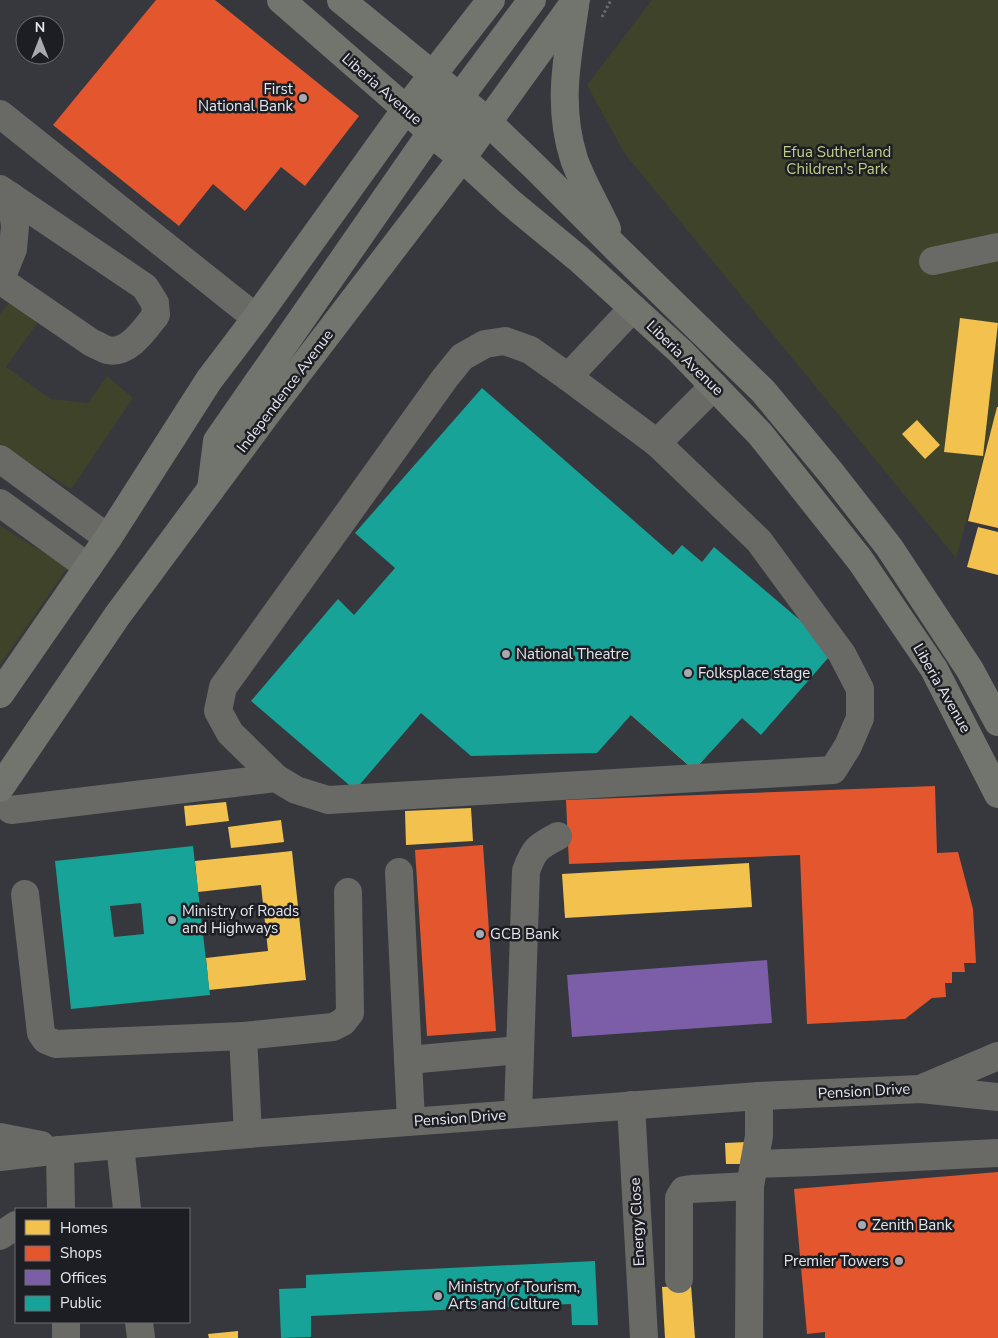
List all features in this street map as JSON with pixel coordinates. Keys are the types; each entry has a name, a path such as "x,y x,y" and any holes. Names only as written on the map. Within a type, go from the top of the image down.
{"main road":[{"name":"Liberia Avenue","path":"281,0 511,203 579,259 680,351 760,434 860,560 934,669 998,794"},
{"name":"Liberia Avenue","path":"341,0 488,122 763,391 832,474 888,547 970,670 998,722"},
{"path":"0,694 108,538 209,380 256,318 406,109 491,0"},
{"path":"462,158 458,126 459,98 532,0"},
{"path":"576,1 564,81 566,126 574,160 616,248"},
{"name":"Independence Avenue","path":"5,799 117,616 268,412 462,158 576,1"},
{"path":"376,84 385,88 396,88 405,83 411,75 412,65 409,55"},
{"path":"210,490 216,441 431,133 436,97 433,75"},
{"path":"490,183 486,174 487,164 493,156 501,151 511,150 520,154"}],"street":[{"path":"0,114 256,318"},
{"path":"5,193 145,287 155,303 156,315 139,336 122,349 108,350 92,343 0,280 13,249 15,226 5,193"},
{"path":"932,261 998,246"},
{"path":"568,377 633,308"},
{"path":"505,341 530,350 657,444 759,541 842,654 860,689 860,718 848,746 833,770 328,800 296,790 276,778 230,733 218,711 224,687 445,378 462,357 485,344 505,341"},
{"path":"657,444 714,386"},
{"path":"0,459 108,538"},
{"path":"0,503 88,567"},
{"path":"5,799 276,778"},
{"path":"518,1113 526,871 532,852 558,836"},
{"path":"399,872 411,1121"},
{"path":"26,894 42,1033 46,1040 56,1044 243,1036 333,1027 343,1022 350,1013 348,892"},
{"path":"243,1036 248,1134"},
{"path":"408,1060 520,1050"},
{"name":"Pension Drive","path":"921,1089 998,1056"},
{"name":"Pension Drive","path":"0,1157 248,1134 759,1096 921,1089 998,1097"},
{"path":"749,1338 752,1175 759,1136 759,1096"},
{"name":"Energy Close","path":"631,1106 644,1338"},
{"path":"0,1137 60,1150 56,1207"},
{"path":"120,1145 127,1208"},
{"path":"679,1279 679,1198 684,1190 814,1162 998,1153"},
{"path":"0,1236 15,1226"},
{"path":"66,1323 66,1338"},
{"path":"139,1323 141,1338"}],"green space":[{"name":"Efua Sutherland Children's Park","path":"652,0 998,0 998,406 956,558 625,154 587,85"},
{"path":"13,298 40,319 6,367 51,399 88,403 107,376 133,398 71,489 0,445 0,314"},
{"path":"0,526 68,567 0,665"}],"building: Homes":[{"path":"960,318 998,323 983,456 944,452"},
{"path":"998,407 998,528 968,521"},
{"path":"917,420 940,445 925,459 902,434"},
{"path":"978,527 998,532 998,575 967,567"},
{"name":"Folksplace stage","path":"682,576 785,667 694,770 590,679"},
{"path":"226,802 229,821 186,826 184,806"},
{"path":"471,808 473,841 406,845 405,811"},
{"path":"281,820 284,842 231,848 228,827"},
{"path":"292,851 306,980 209,990 206,958 268,951 261,885 198,892 195,861"},
{"path":"749,863 752,907 565,918 562,874"},
{"path":"747,1142 748,1164 726,1164 725,1143"},
{"path":"691,1285 695,1338 665,1338 662,1287"},
{"path":"238,1331 238,1338 209,1338 208,1334"}],"building: Shops":[{"path":"156,0 215,0 359,116 305,186 281,167 245,211 213,184 179,226 53,125"},
{"path":"935,786 937,853 958,852 973,909 976,963 964,963 965,972 952,972 952,983 945,983 946,997 932,998 905,1019 807,1024 800,855 569,864 566,800"},
{"path":"483,845 496,1031 427,1036 415,850"},
{"name":"Premier Towers","path":"998,1172 998,1338 825,1338 825,1332 807,1334 794,1189"}],"building: Offices":[{"path":"767,960 772,1023 572,1037 567,975"}],"building: Public":[{"path":"482,388 673,555 682,545 702,562 714,547 835,650 761,735 742,718 694,770 631,715 597,753 471,756 421,713 355,790 251,701 338,599 354,615 395,568 355,533"},
{"name":"Ministry of Roads and Highways","path":"193,846 210,995 71,1009 55,861","holes":["141,903 144,934 114,937 110,906"]},
{"name":"Ministry of Tourism, Arts and Culture","path":"595,1261 598,1325 572,1325 571,1304 311,1316 311,1337 281,1338 279,1289 306,1288 306,1275"}],"place":[{"name":"First National Bank","path":"303,98"},
{"name":"National Theatre","path":"506,654"},
{"name":"Folksplace stage","path":"688,673"},
{"name":"Ministry of Roads and Highways","path":"172,920"},
{"name":"GCB Bank","path":"480,934"},
{"name":"Zenith Bank","path":"862,1225"},
{"name":"Premier Towers","path":"899,1261"},
{"name":"Ministry of Tourism, Arts and Culture","path":"438,1296"}]}
